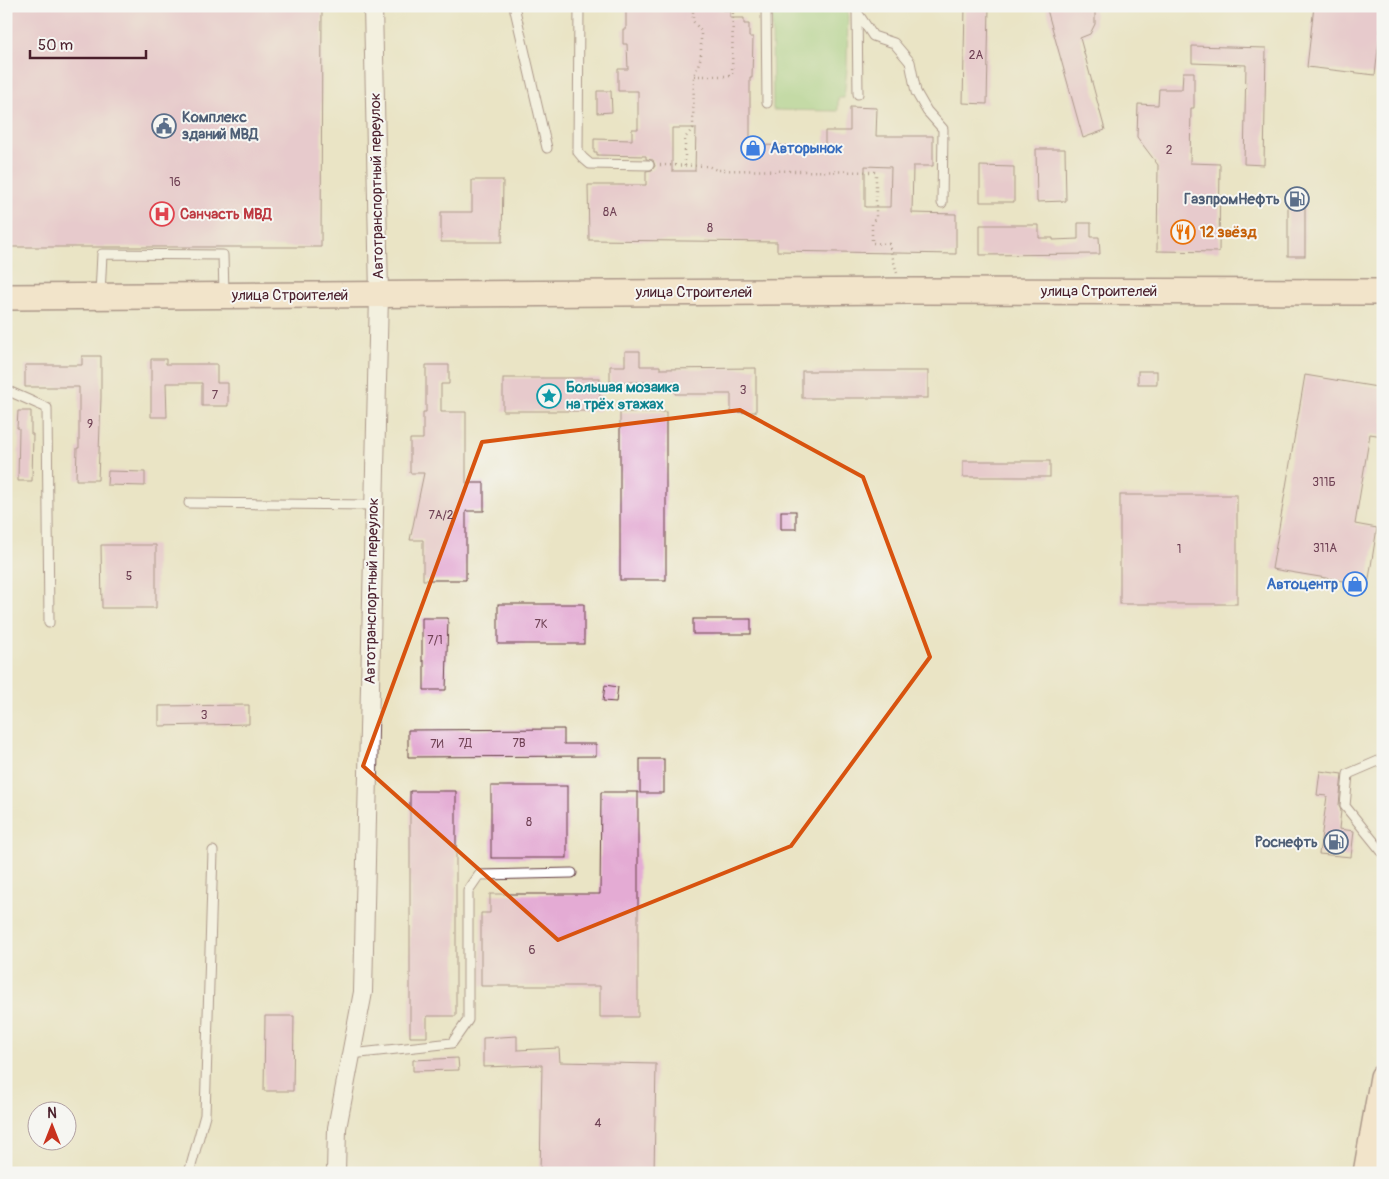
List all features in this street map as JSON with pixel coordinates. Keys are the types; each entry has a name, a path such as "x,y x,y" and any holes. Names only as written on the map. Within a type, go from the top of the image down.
{"street":[{"name":"Автотранспортный переулок","path":"336,1173 337,1128 363,992 379,295 372,6"},
{"name":"улица Строителей","path":"6,297 910,291 1383,292"},
{"path":"1366,1173 1383,1077"}],"lane":[{"path":"514,6 547,148"},
{"path":"579,6 578,152 590,164 649,165"},
{"path":"766,7 767,103"},
{"path":"857,9 858,94"},
{"path":"857,9 873,36 894,43 910,62 916,92 927,111 942,129 942,203"},
{"path":"100,296 102,254 223,255 224,296"},
{"path":"6,390 47,408 49,623"},
{"path":"189,503 374,505"},
{"path":"1383,759 1348,774 1345,806 1383,854"},
{"path":"189,1173 205,1115 213,851"},
{"path":"351,1054 452,1043 468,1020 468,891 480,875 572,873"}],"path":[{"path":"684,166 685,138 693,128 694,76 700,57 700,31 693,21 693,6"},
{"path":"694,76 732,76 733,7 766,7"},
{"path":"649,165 708,166 717,170 876,172 876,217 872,224 872,243 889,244 899,278 910,291"}],"highlighted area":[{"path":"740,410 863,477 930,657 791,846 558,940 363,766 482,442"}],"green space":[{"path":"769,6 848,6 847,68 844,98 838,98 838,111 773,110 772,16"}],"building":[{"name":"Комплекс зданий МВД","path":"6,6 322,6 321,247 6,247"},
{"path":"631,6 722,6 722,10 730,10 730,18 744,18 744,24 749,24 749,37 753,37 752,78 750,78 750,145 825,146 825,131 850,131 850,107 877,108 876,136 933,136 933,166 913,166 912,213 956,214 956,254 777,251 777,242 589,240 588,185 646,185 646,171 652,170 655,166 653,160 646,159 646,156 597,155 597,152 594,152 594,139 632,140 632,129 638,129 638,91 618,91 618,69 628,69 627,44 623,44 623,29 626,29 626,9 631,9","holes":["672,128 696,128 695,171 672,171","865,166 891,167 890,207 865,207"]},
{"path":"965,6 989,6 987,104 963,103"},
{"path":"1046,6 1095,6 1095,24 1090,34 1080,38 1105,130 1083,138"},
{"path":"1314,6 1383,6 1375,75 1307,67"},
{"path":"1192,46 1266,48 1264,165 1244,164 1246,65 1192,63"},
{"path":"1183,72 1194,72 1194,108 1191,108 1190,163 1220,164 1219,252 1157,251 1158,165 1137,137 1138,104 1158,105 1159,89 1182,89"},
{"path":"597,91 611,91 612,112 597,113"},
{"path":"1036,149 1065,149 1066,201 1037,202"},
{"path":"980,166 1014,167 1014,202 980,202"},
{"path":"472,180 503,180 502,242 441,242 441,212 472,212"},
{"path":"1288,191 1305,191 1305,256 1288,256"},
{"path":"1078,223 1091,223 1091,237 1099,237 1100,254 980,255 980,225 1039,225 1039,238 1053,238 1053,240 1078,239"},
{"path":"625,351 640,351 640,366 660,366 660,369 756,368 756,412 731,412 731,394 675,394 675,382 610,382 610,366 625,366"},
{"path":"82,356 101,356 98,480 76,480 77,448 79,448 79,387 25,387 25,365 82,365"},
{"path":"151,359 166,359 166,364 217,364 217,383 228,383 228,406 202,406 202,383 166,383 167,417 151,417"},
{"path":"426,365 449,365 449,384 441,384 441,412 466,412 466,483 484,483 484,511 466,511 466,580 423,580 423,540 410,540 424,473 410,473 410,439 423,439 423,412 426,412"},
{"path":"802,371 928,371 928,398 802,398"},
{"path":"1138,371 1157,371 1157,384 1138,384"},
{"path":"1305,375 1383,388 1383,436 1370,434 1355,524 1377,528 1368,585 1272,569"},
{"path":"503,378 600,378 600,411 503,411"},
{"path":"18,411 31,411 31,434 33,434 32,481 18,481"},
{"path":"620,412 666,412 666,580 620,580"},
{"path":"963,461 1050,461 1050,477 963,477"},
{"path":"108,471 145,472 145,486 107,485"},
{"path":"1120,495 1237,495 1237,604 1120,604"},
{"path":"781,511 796,511 796,529 781,529"},
{"path":"101,545 156,545 156,608 102,608"},
{"path":"498,604 584,604 584,644 498,644"},
{"path":"422,618 448,618 446,690 424,690"},
{"path":"693,619 751,619 751,634 693,634"},
{"path":"605,685 618,687 616,702 603,701"},
{"path":"249,705 249,724 159,726 159,706"},
{"path":"564,729 564,744 596,744 596,756 408,757 408,730"},
{"path":"640,759 664,759 664,793 640,793"},
{"path":"1320,771 1342,774 1339,829 1354,831 1351,857 1319,854 1327,796 1317,795"},
{"path":"491,786 567,786 567,858 491,858"},
{"path":"410,791 456,791 456,1016 427,1016 427,1037 410,1037"},
{"path":"601,792 638,792 638,1017 600,1017 600,986 481,986 481,913 490,913 490,894 600,894"},
{"path":"265,1016 294,1016 293,1091 264,1091"},
{"path":"517,1036 517,1050 559,1048 560,1062 656,1064 654,1173 540,1173 542,1065 483,1067 483,1038"},
{"path":"458,1058 459,1070 413,1071 413,1060"}],"place":[{"name":"Комплекс зданий МВД","path":"164,126"},
{"name":"Авторынок","path":"753,148"},
{"name":"ГазпромНефть","path":"1297,199"},
{"name":"Санчасть МВД","path":"162,214"},
{"name":"12 звёзд","path":"1183,232"},
{"name":"Большая мозаика на трёх этажах","path":"549,396"},
{"name":"Автоцентр","path":"1355,584"},
{"name":"Роснефть","path":"1336,842"}]}
